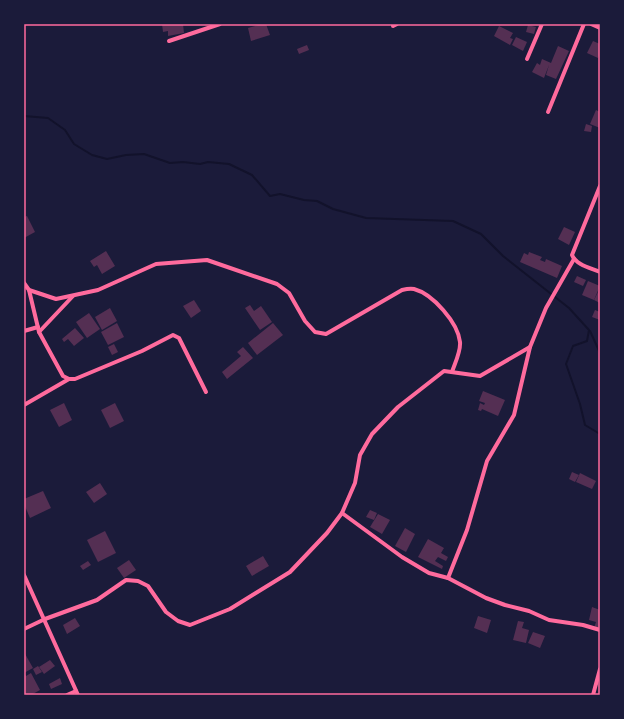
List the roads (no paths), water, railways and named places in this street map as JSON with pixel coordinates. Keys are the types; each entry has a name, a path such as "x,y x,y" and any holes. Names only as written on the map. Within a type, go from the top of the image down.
{"street":[{"path":"169,41 220,24"},
{"path":"393,24 393,26 398,24"},
{"path":"527,59 542,24"},
{"path":"548,112 584,24"},
{"path":"591,24 600,28"},
{"path":"600,186 572,254 574,259 600,272"},
{"path":"448,578 467,530 487,461 514,415 530,347 546,308 574,259"},
{"path":"29,290 56,299 98,290 156,264 207,260 278,284 289,293 305,321 315,332 326,334 402,290 413,288 425,294 450,317 458,329 461,344 452,372"},
{"path":"24,283 29,290 38,329 63,376 69,379"},
{"path":"24,332 38,329 73,296"},
{"path":"24,405 37,399 69,379 74,379 135,354 173,335 179,338 206,392"},
{"path":"24,629 45,619 97,600 126,580 138,581 148,586 166,612 178,621 190,625 230,609 290,572 327,533 342,513 355,483 360,455 372,434 398,407 444,371 480,376 530,347"},
{"path":"342,513 402,557 429,573 448,578 486,598 505,605 529,611 549,620 583,625 600,630"},
{"path":"24,575 77,693 67,695"},
{"path":"593,695 600,669"}],"waterway":[{"path":"24,116 48,118 65,130 74,144 92,155 107,159 126,155 144,154 170,163 183,162 200,164 208,162 229,164 252,175 270,196 280,194 304,200 317,201 333,209 366,218 453,221 481,234 503,256 569,308 589,330 587,341 573,346 566,364 580,404 585,425 600,434"},
{"path":"590,331 600,353"}]}
